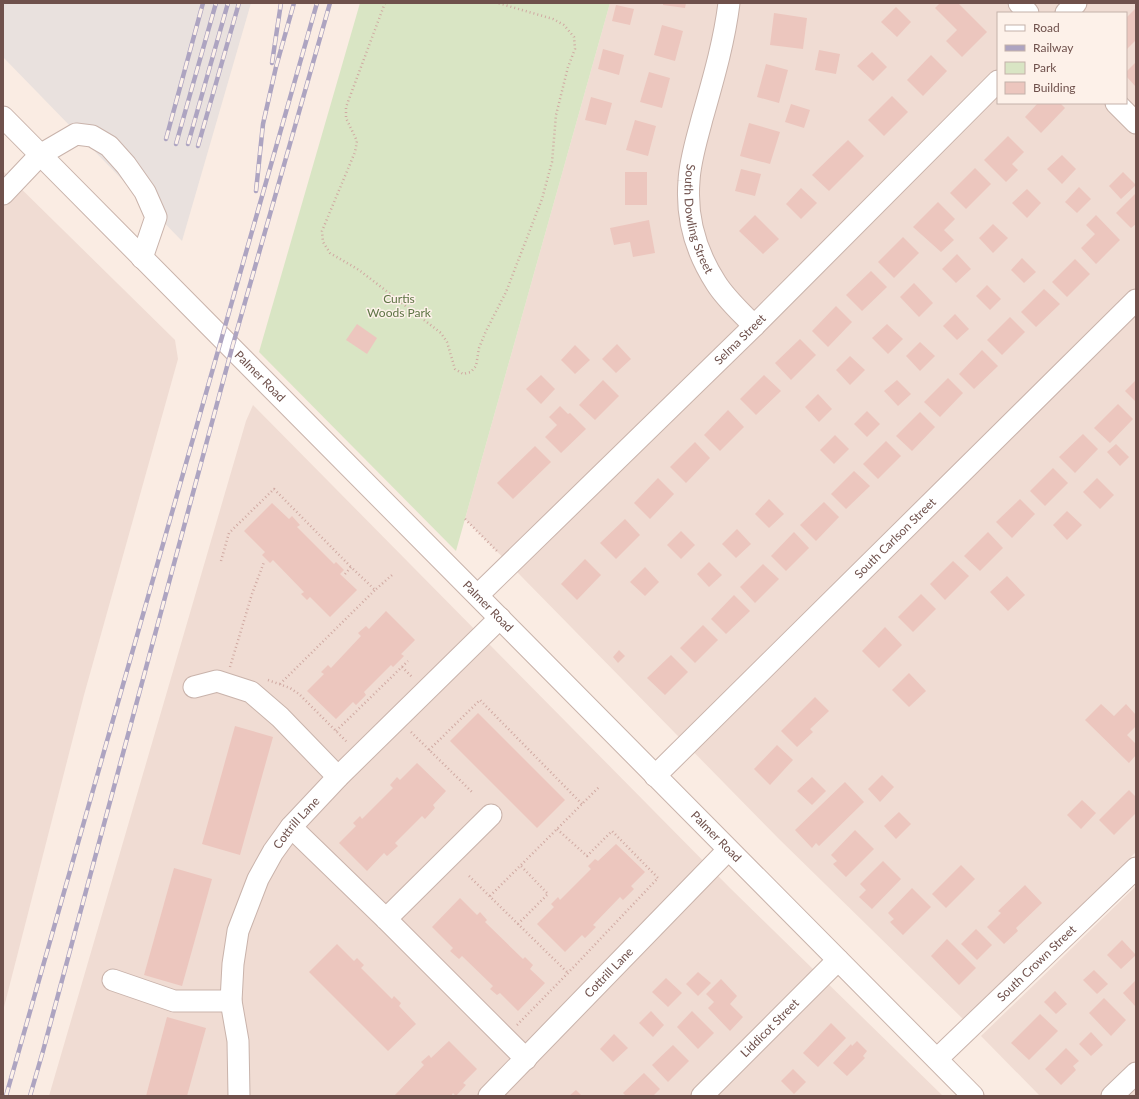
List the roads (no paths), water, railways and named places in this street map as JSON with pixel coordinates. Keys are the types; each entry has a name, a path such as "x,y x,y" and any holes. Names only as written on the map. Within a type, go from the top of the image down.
{"street":[{"name":"South Dowling Street","path":"729,3 722,46 692,157 688,181 688,204 693,235 707,268 727,298 754,326"},
{"path":"1018,3 1027,12"},
{"path":"1067,12 1076,3"},
{"name":"Selma Street","path":"478,595 754,326 997,82"},
{"path":"1117,104 1136,123"},
{"name":"Palmer Road","path":"3,117 478,595 654,776 973,1096"},
{"path":"3,194 40,155 76,134 92,136 109,146 126,165 145,192 156,217 142,258"},
{"name":"South Carlson Street","path":"654,776 1136,300"},
{"name":"Cottrill Lane","path":"239,1096 238,1041 231,1001 233,964 238,931 258,879 272,852 291,827 338,777 500,618"},
{"path":"194,687 217,681 250,692 280,717 338,777"},
{"path":"386,919 491,814"},
{"path":"291,827 386,919 526,1059"},
{"name":"Cottrill Lane","path":"489,1096 728,850"},
{"name":"South Crown Street","path":"936,1059 1136,868"},
{"name":"Liddicot Street","path":"702,1096 838,960"},
{"path":"113,980 174,1001 231,1001"},
{"path":"1112,1096 1136,1073"}],"railway":[{"path":"166,139 203,3"},
{"path":"176,144 216,3"},
{"path":"188,144 228,3"},
{"path":"198,146 239,3"},
{"path":"272,63 281,3"},
{"path":"256,191 263,124 276,67 294,3"},
{"path":"6,1096 317,3"},
{"path":"30,1096 232,348 330,3"}],"park label":[{"name":"Curtis Woods Park","path":"399,306"}]}
